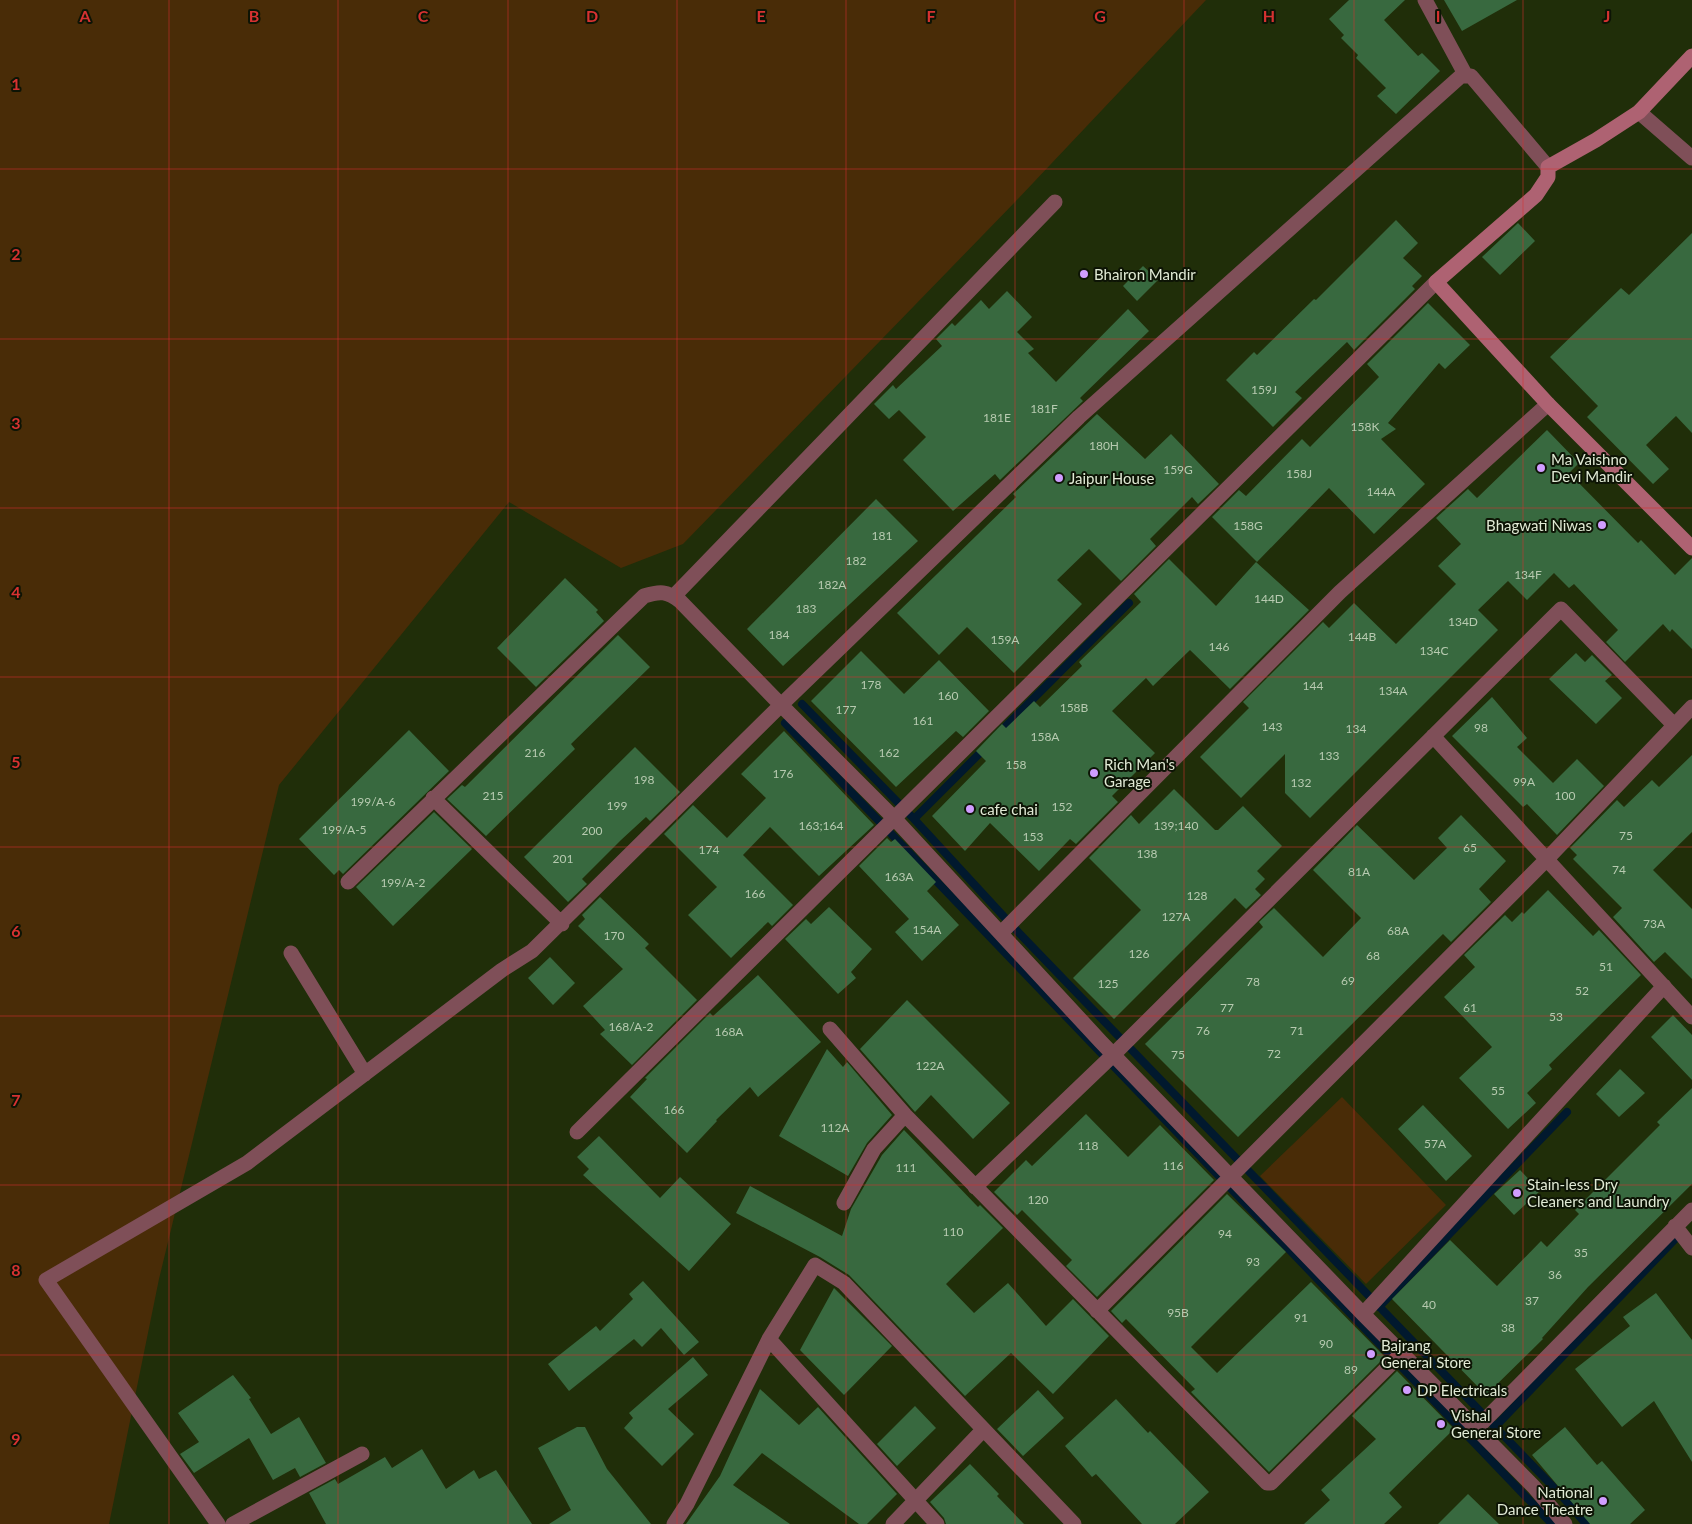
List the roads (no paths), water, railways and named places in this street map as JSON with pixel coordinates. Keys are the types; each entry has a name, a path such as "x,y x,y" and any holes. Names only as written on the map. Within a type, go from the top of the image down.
{"street":[{"path":"577,1132 1436,282 1536,195 1548,177 1548,167 1471,76 1465,74 1424,0"},
{"path":"1548,167 1596,140 1639,112 1692,56"},
{"path":"218,1524 46,1280 247,1164 502,970 532,951 562,924 780,705 1079,417 1449,85 1465,74"},
{"path":"1639,112 1692,158"},
{"path":"674,596 1055,202"},
{"path":"1436,282 1548,404 1692,548"},
{"path":"1001,933 1340,592 1548,404"},
{"path":"348,882 644,596 660,591 674,596 780,705 895,817 1113,1055 1363,1314 1534,1487 1565,1524"},
{"path":"975,1187 1113,1055 1561,610 1674,725"},
{"path":"1097,1311 1232,1178 1503,900 1547,858 1692,707"},
{"path":"1433,736 1692,1017"},
{"path":"433,798 562,924"},
{"path":"291,953 364,1074"},
{"path":"1363,1314 1664,986"},
{"path":"830,1029 906,1115 975,1187 1267,1483 1271,1483 1402,1353"},
{"path":"844,1203 874,1149 906,1115"},
{"path":"1476,1429 1692,1210"},
{"path":"1675,1226 1692,1248"},
{"path":"674,1524 687,1504 769,1339 814,1265 844,1283 1074,1524"},
{"path":"769,1339 937,1524"},
{"path":"893,1524 983,1430"},
{"path":"233,1524 362,1454"}],"waterway":[{"path":"998,734 1129,603"},
{"path":"802,704 914,819 1019,933 1560,1494 1586,1524"},
{"path":"785,723 1552,1524"},
{"path":"914,819 985,748"},
{"path":"1379,1307 1567,1112"},
{"path":"1494,1428 1679,1235"}],"place":[{"name":"Bhairon Mandir","path":"1084,274"},
{"name":"Ma Vaishno Devi Mandir","path":"1541,468"},
{"name":"Jaipur House","path":"1059,478"},
{"name":"Bhagwati Niwas","path":"1602,525"},
{"name":"Rich Man's Garage","path":"1094,773"},
{"name":"cafe chai","path":"970,809"},
{"name":"Stain-less Dry Cleaners and Laundry","path":"1517,1193"},
{"name":"Bajrang General Store","path":"1371,1354"},
{"name":"DP Electricals","path":"1407,1390"},
{"name":"Vishal General Store","path":"1441,1424"},
{"name":"National Dance Theatre","path":"1603,1501"}]}
